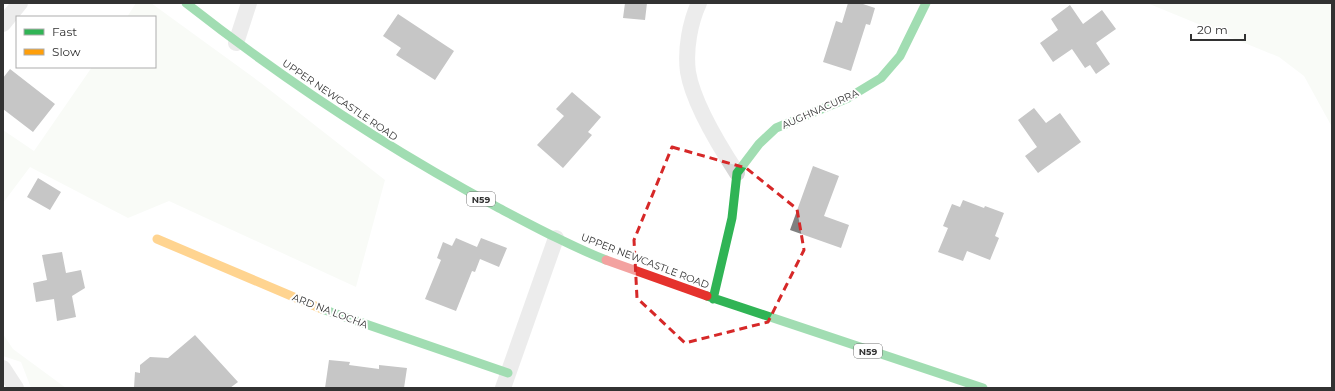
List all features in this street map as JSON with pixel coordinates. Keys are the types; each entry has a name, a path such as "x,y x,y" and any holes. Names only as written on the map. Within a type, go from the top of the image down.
{"main road":[{"name":"UPPER NEWCASTLE ROAD","path":"186,3 236,43 356,127 453,185 556,238 593,255 808,332 983,388"},
{"name":"AUGHNACURRA","path":"713,298 732,218 737,173 758,144 776,128 848,98 881,78 900,56 926,3"},
{"name":"ARD NA LOCHA","path":"157,239 325,310 508,373"}],"street":[{"path":"3,24 20,3"},
{"path":"236,43 249,3"},
{"path":"699,3 694,15 689,44 687,61 689,76 711,130 737,173"},
{"path":"503,388 556,238"},
{"path":"3,368 16,388"}],"highlighted area":[{"path":"672,147 746,168 797,209 804,250 768,322 685,343 637,298 634,240"}],"shaded area":[{"path":"136,3 151,3 261,83 385,180 356,287 169,201 128,218 30,167 3,203 3,130 34,151 91,68 156,68 156,16 128,16"},
{"path":"1147,3 1332,3 1332,127 1304,76 1279,57"},
{"path":"3,334 13,349 66,388 31,388 21,362 3,356"}],"building":[{"path":"625,3 647,3 645,20 623,18"},
{"path":"848,3 860,3 875,8 870,25 866,24 851,71 823,62 836,21 842,23"},
{"path":"1070,5 1083,24 1102,10 1116,29 1096,43 1110,64 1096,74 1090,65 1085,68 1072,49 1053,62 1040,43 1058,30 1051,19"},
{"path":"398,14 454,51 435,80 396,55 401,48 383,36"},
{"path":"10,69 55,104 33,132 3,109 3,78"},
{"path":"572,92 601,117 588,132 592,135 563,168 537,145 564,116 556,109"},
{"path":"1034,108 1046,123 1060,113 1081,142 1038,173 1025,156 1037,147 1018,120"},
{"path":"813,166 839,176 824,216 849,225 841,248 790,230"},
{"path":"38,178 61,192 50,210 27,197"},
{"path":"963,200 984,208 985,206 1004,213 995,236 999,238 990,260 967,251 963,261 938,252 948,228 943,226 952,204 960,207"},
{"path":"456,238 477,247 481,238 507,248 499,267 480,259 475,272 472,271 456,311 425,299 441,260 437,258 443,242 452,246"},
{"path":"62,252 66,273 81,270 85,288 72,296 76,317 57,321 54,299 36,302 33,283 47,280 42,255"},
{"path":"195,335 238,382 230,388 134,388 135,372 140,373 140,365 150,357 168,358"},
{"path":"329,360 350,362 349,365 379,369 379,365 407,368 404,388 325,388"}],"traffic: fast":[{"path":"186,3 298,86 376,137 497,207 564,242 606,260"},
{"path":"713,299 732,218 737,173 759,144 776,128 848,98 881,78 900,56 926,3"},
{"path":"707,296 983,388"},
{"path":"322,309 508,373"}],"traffic: slow":[{"path":"157,239 322,309"}],"traffic: jam":[{"path":"606,260 707,296"}]}
